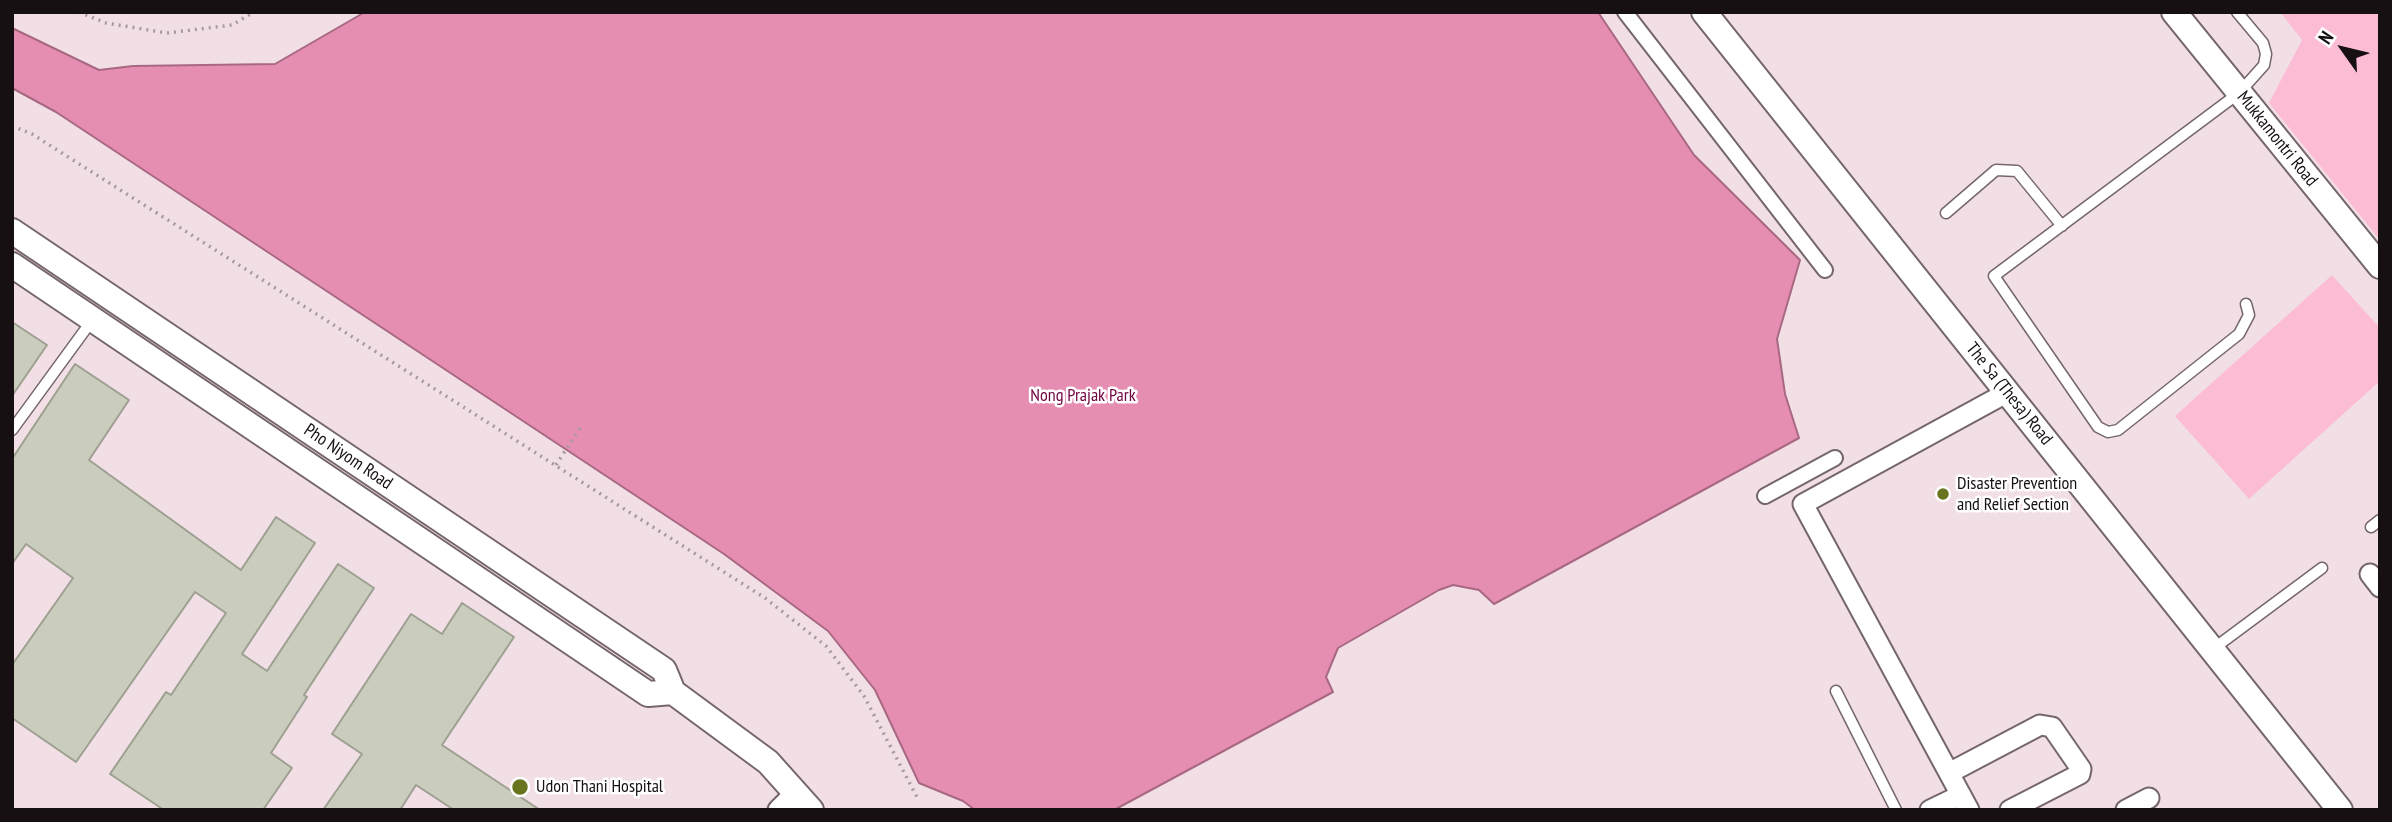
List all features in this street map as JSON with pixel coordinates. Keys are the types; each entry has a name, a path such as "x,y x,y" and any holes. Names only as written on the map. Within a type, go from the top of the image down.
{"street":[{"path":"1625,12 1825,270"},
{"name":"The Sa (Thesa) Road","path":"1704,12 2340,810"},
{"name":"Mukkamontri Road","path":"2174,12 2380,266"},
{"name":"Pho Niyom Road","path":"12,231 664,670 673,692 768,762 803,801"},
{"name":"Pho Niyom Road","path":"12,265 648,694 673,692"},
{"path":"1930,810 1965,802 1804,504 2008,393"},
{"path":"1765,496 1835,458"},
{"path":"1949,773 2040,725 2052,727 2081,769 2080,774 2010,810"},
{"path":"2126,810 2149,798"},
{"path":"778,810 803,801"}],"lane":[{"path":"2237,12 2263,43 2266,54 2264,65 2239,93 1994,276 2102,430 2119,430 2239,334 2249,315 2246,304"},
{"path":"1946,213 1996,170 2017,171 2062,226"},
{"path":"12,430 93,319"},
{"path":"2371,527 2380,520"},
{"path":"2213,650 2322,568"},
{"path":"1836,691 1896,810"}],"path":[{"path":"79,12 106,23 167,33 232,25 254,12"},
{"path":"12,126 32,134 765,598 826,646 864,696 918,799"},
{"path":"556,466 580,428"}],"shaded area":[{"name":"Nong Prajak Park","path":"365,12 1598,12 1694,155 1800,260 1777,339 1785,394 1799,438 1494,604 1479,590 1453,585 1439,590 1338,648 1326,677 1333,692 1114,810 975,810 963,801 919,783 875,690 828,631 724,554 56,112 12,88 12,28 99,70 133,66 275,64"},
{"path":"2280,12 2380,12 2380,240 2269,103 2302,40"},
{"path":"2332,275 2380,328 2380,381 2249,499 2175,416"}],"building":[{"path":"12,322 47,345 12,396"},
{"path":"75,364 129,400 89,460 241,570 276,517 315,543 242,654 267,671 338,564 374,588 304,695 307,697 271,753 292,768 263,810 164,810 110,774 166,692 171,695 226,613 195,592 76,762 12,718 12,665 73,578 26,544 12,564 12,459"},
{"path":"462,603 514,637 442,745 540,810 454,810 416,785 400,810 323,810 362,754 332,734 411,614 442,634"}],"place":[{"name":"Disaster Prevention and Relief Section","path":"1943,494"},
{"name":"Udon Thani Hospital","path":"520,787"}]}
